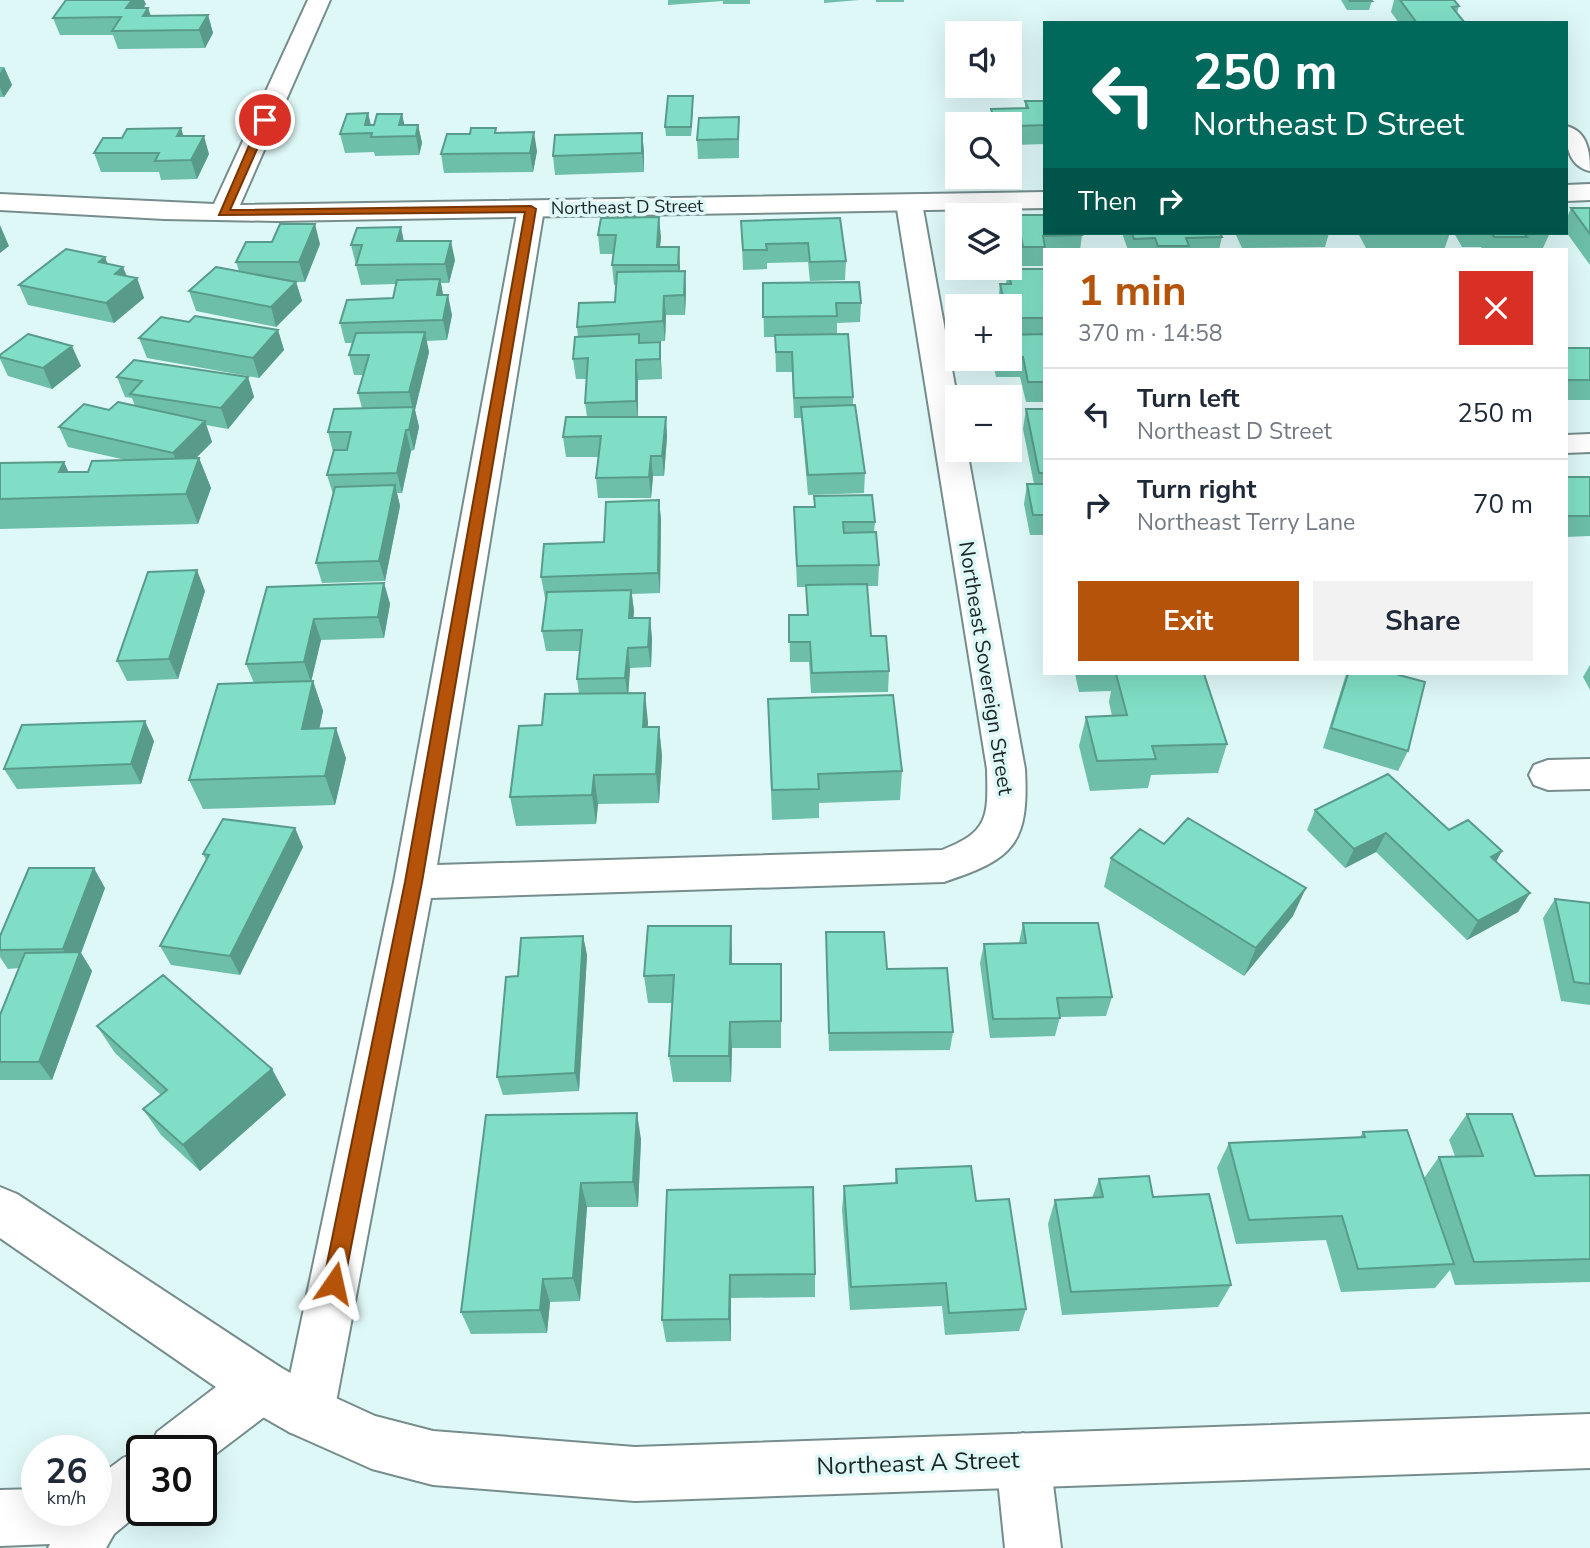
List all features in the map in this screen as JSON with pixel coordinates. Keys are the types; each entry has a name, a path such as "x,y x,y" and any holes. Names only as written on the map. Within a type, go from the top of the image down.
{"street":[{"path":"223,213 319,0"},
{"path":"1568,136 1590,164"},
{"path":"1568,192 1590,192"},
{"name":"Northeast D Street","path":"0,201 223,213 1043,201"},
{"name":"Northeast Sovereign Street","path":"414,882 944,866 980,853 1001,835 1008,810 1006,769 909,202"},
{"path":"308,1413 414,882 531,209"},
{"path":"1568,444 1590,443"},
{"path":"1548,775 1590,774"},
{"name":"Northeast A Street","path":"0,1210 261,1386 308,1413 372,1442 433,1458 518,1467 635,1474 1590,1441"},
{"path":"197,1435 261,1386"},
{"path":"1023,1460 1033,1548"},
{"path":"0,1518 85,1531 126,1492"}],"building":[{"path":"66,0 132,0 126,8 148,8 143,16 208,15 199,30 112,31 121,17 53,18"},
{"path":"1400,0 1454,0 1459,6 1452,7 1463,21 1416,21"},
{"path":"668,96 693,96 691,127 665,127"},
{"path":"1025,101 1043,101 1043,125 1022,126 1022,112 992,112 991,109 1028,108"},
{"path":"368,113 365,125 374,125 377,114 402,114 399,125 418,125 416,136 371,137 372,133 340,134 347,114"},
{"path":"739,117 738,139 697,140 699,118"},
{"path":"181,128 177,136 204,136 191,160 155,161 159,153 94,153 103,138 122,138 127,129"},
{"path":"471,128 496,128 495,133 534,132 530,153 441,154 447,134 470,134"},
{"path":"642,133 642,153 553,156 555,135"},
{"path":"1571,208 1590,208 1590,234"},
{"path":"1022,215 1043,215 1043,235 1082,235 1043,236 1045,247 1023,247"},
{"path":"659,217 657,247 679,247 678,265 612,265 616,235 598,235 601,218"},
{"path":"840,218 846,261 810,262 808,243 766,244 767,250 743,250 741,221"},
{"path":"280,224 315,224 299,262 236,262 246,242 272,242"},
{"path":"401,227 397,241 451,241 445,264 356,265 362,245 351,245 357,228"},
{"path":"1133,235 1222,237 1186,238 1189,246 1158,246 1155,238 1134,239"},
{"path":"1493,235 1527,237 1494,237"},
{"path":"66,249 105,257 99,262 123,267 115,274 137,278 106,303 19,285"},
{"path":"216,267 296,282 271,307 189,291"},
{"path":"1022,269 1043,269 1043,318 1022,318 1022,294 1002,294 1000,284 1011,284 1010,280 1022,280"},
{"path":"685,271 684,295 664,296 663,321 577,327 579,303 615,302 617,272"},
{"path":"440,279 437,295 448,295 443,320 340,323 347,300 393,298 397,280"},
{"path":"859,282 861,303 836,303 837,316 763,317 763,283"},
{"path":"195,316 278,330 253,358 139,338 161,317 189,322"},
{"path":"425,332 409,392 358,393 369,355 349,355 356,333"},
{"path":"28,334 72,346 43,368 0,357"},
{"path":"639,334 639,343 660,342 660,359 636,360 636,401 585,403 588,358 573,359 575,337"},
{"path":"848,334 853,397 794,398 792,352 776,352 775,335"},
{"path":"1043,334 1043,382 1028,382 1022,335"},
{"path":"1568,348 1590,348 1590,380 1568,380"},
{"path":"134,360 248,377 221,408 130,394 142,381 117,377"},
{"path":"118,402 205,421 173,453 59,427 84,404 109,410"},
{"path":"855,405 865,473 808,475 801,407"},
{"path":"414,407 397,473 327,475 334,450 347,450 351,432 328,432 334,409"},
{"path":"1026,409 1043,409 1043,473 1039,473"},
{"path":"566,417 666,417 662,456 651,456 649,477 596,478 601,436 563,437"},
{"path":"199,458 186,494 0,499 0,463 64,462 59,472 88,472 92,461"},
{"path":"1568,477 1590,477 1590,516 1568,516"},
{"path":"1027,484 1043,484 1043,515 1033,515"},
{"path":"395,485 379,561 316,563 335,487"},
{"path":"872,495 875,522 843,522 844,533 876,532 879,565 797,566 794,507 815,507 814,496"},
{"path":"659,500 658,573 541,577 544,544 604,542 606,502"},
{"path":"197,570 169,659 117,661 148,572"},
{"path":"384,583 378,617 314,619 304,662 246,664 267,587"},
{"path":"867,584 871,636 886,636 889,671 812,673 810,642 789,642 789,615 808,615 806,585"},
{"path":"631,590 629,618 650,618 648,647 628,648 625,678 577,679 582,630 542,631 547,592"},
{"path":"1116,675 1204,675 1227,744 1152,746 1156,759 1097,761 1086,717 1127,715"},
{"path":"1348,675 1399,675 1425,682 1408,751 1331,728"},
{"path":"313,681 302,729 336,728 325,776 189,780 218,684"},
{"path":"645,693 643,727 659,727 656,774 594,775 592,795 510,797 519,726 542,725 545,694"},
{"path":"893,695 902,771 818,774 819,789 772,790 768,699"},
{"path":"145,721 131,764 4,769 22,725"},
{"path":"1388,774 1449,830 1468,820 1502,851 1491,857 1530,893 1478,921 1386,833 1354,849 1315,810"},
{"path":"1188,818 1306,888 1256,948 1111,858 1140,829 1164,844"},
{"path":"223,819 295,828 230,956 160,946 209,855 203,854"},
{"path":"29,868 94,868 63,949 0,950 0,936"},
{"path":"1555,899 1590,903 1590,984 1574,982"},
{"path":"1023,923 1098,923 1112,997 1057,998 1060,1018 993,1019 984,944 1026,943"},
{"path":"648,926 731,926 730,964 781,964 781,1021 730,1022 729,1056 669,1056 674,975 644,976"},
{"path":"826,932 884,932 887,969 947,968 953,1032 829,1033"},
{"path":"583,936 575,1073 497,1077 506,977 518,976 521,938"},
{"path":"80,952 39,1062 0,1062 0,1015 25,953"},
{"path":"163,975 272,1069 183,1145 143,1109 167,1090 97,1026"},
{"path":"637,1113 633,1182 581,1183 573,1278 543,1279 540,1310 461,1312 486,1115"},
{"path":"1467,1114 1512,1114 1535,1176 1590,1175 1590,1259 1474,1262 1439,1157 1483,1156"},
{"path":"1407,1130 1454,1264 1358,1269 1342,1216 1249,1220 1229,1143 1365,1137 1363,1132"},
{"path":"971,1166 976,1201 1009,1199 1026,1309 949,1313 946,1283 851,1287 844,1186 897,1183 896,1169"},
{"path":"1149,1176 1153,1197 1209,1194 1231,1285 1071,1292 1055,1200 1103,1197 1099,1179"},
{"path":"813,1187 815,1274 730,1275 729,1319 662,1320 667,1190"}],"route":[{"path":"265,120 223,213 531,209 414,882 334,1283"}]}
